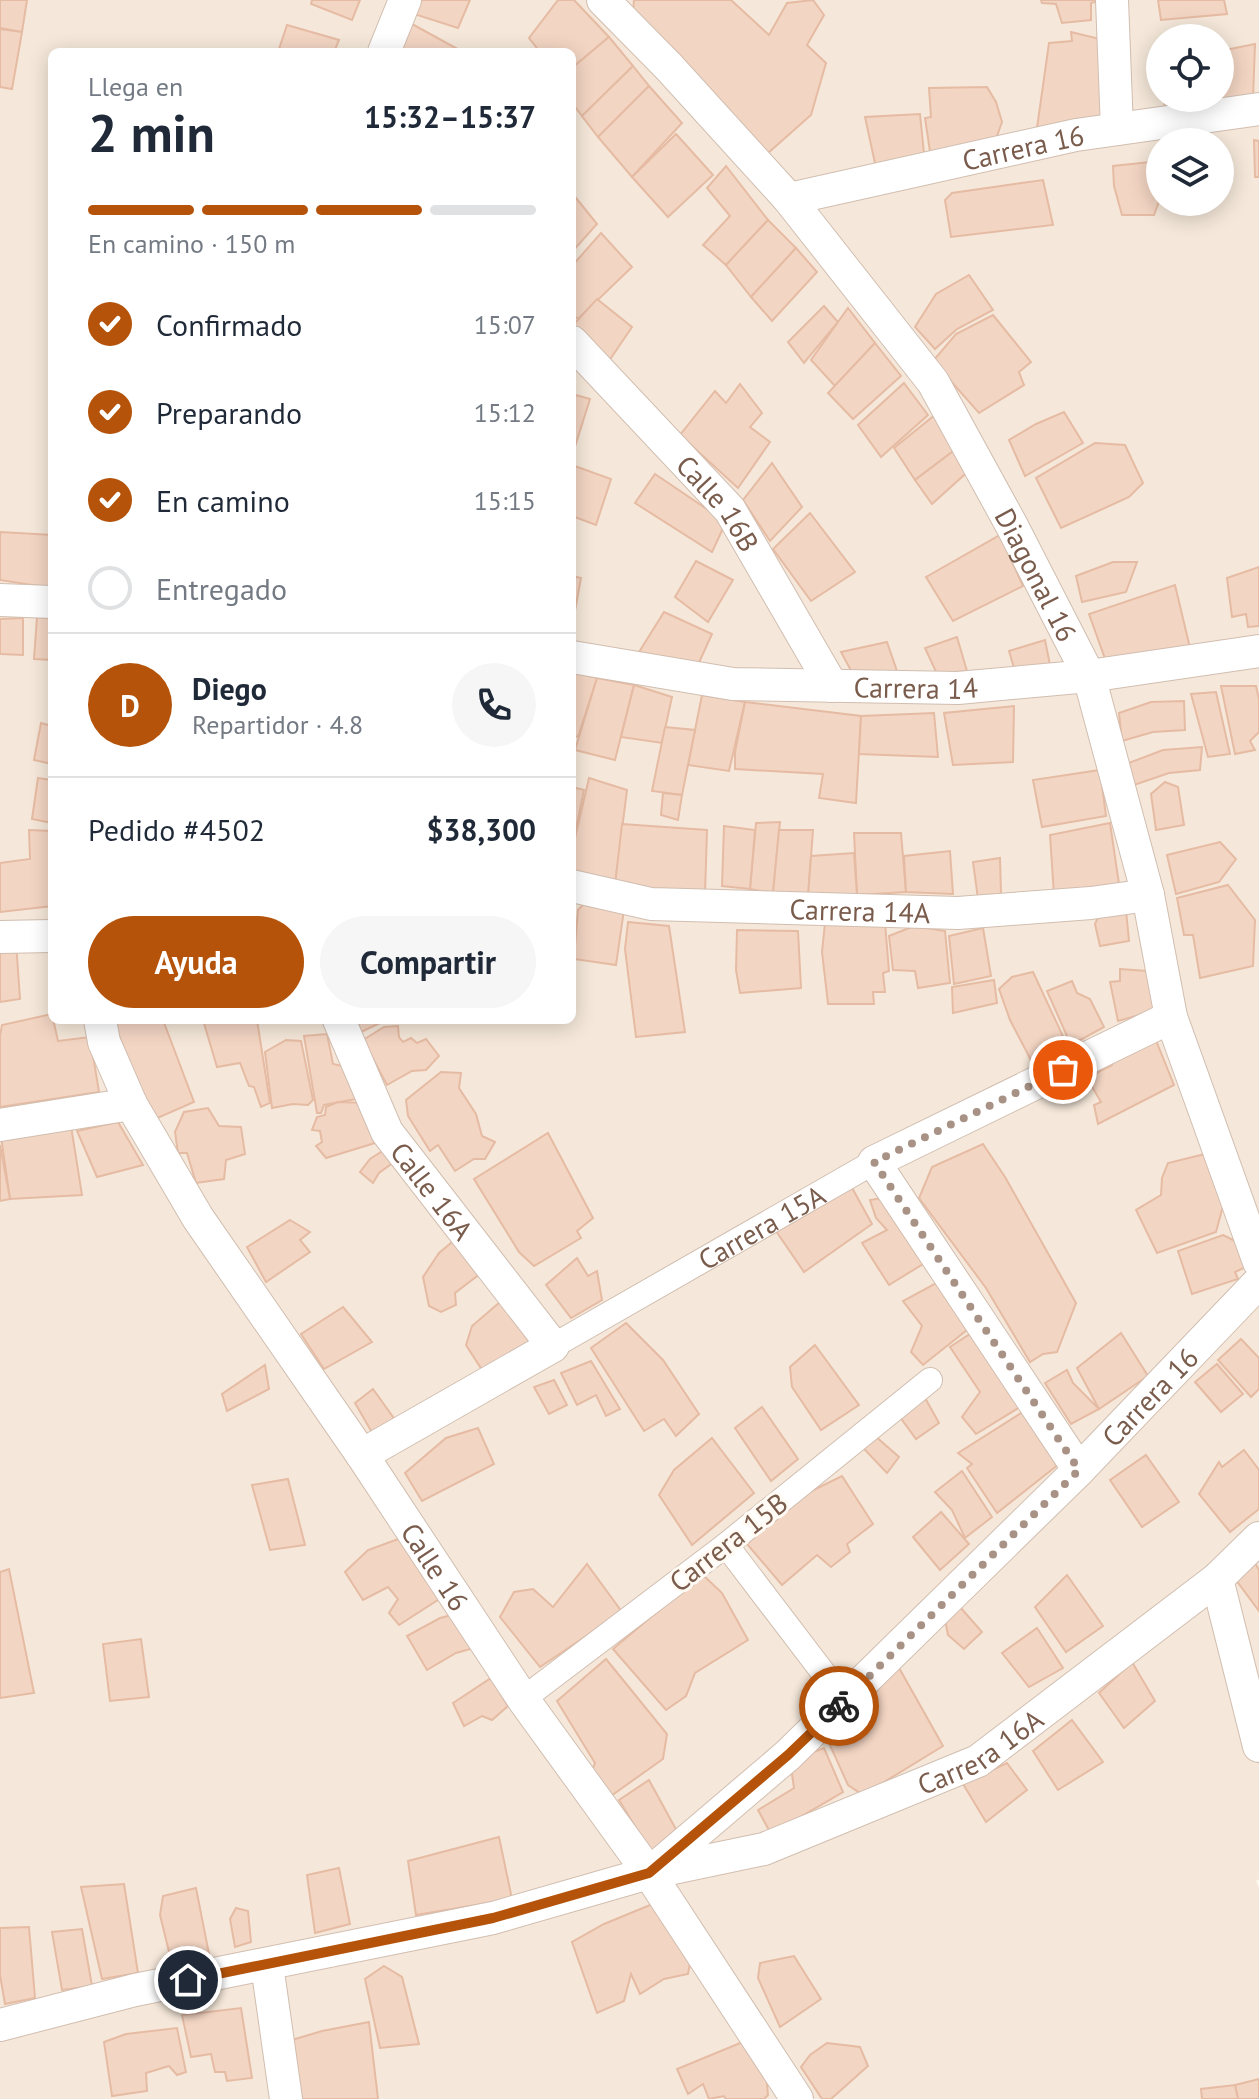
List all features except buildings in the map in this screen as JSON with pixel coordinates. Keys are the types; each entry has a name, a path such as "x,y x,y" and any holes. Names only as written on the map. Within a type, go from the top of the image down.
{"street":[{"path":"386,48 405,0"},
{"name":"Diagonal 16","path":"603,0 669,67 789,199 933,382 1012,526 1089,676 1148,895 1171,1017 1259,1262"},
{"path":"1112,0 1117,129"},
{"name":"Carrera 16","path":"789,199 1076,135 1259,109"},
{"name":"Calle 16B","path":"576,346 730,510 832,686"},
{"path":"0,600 48,602"},
{"name":"Carrera 14","path":"576,658 733,684 958,688 1089,676 1259,651"},
{"name":"Carrera 14A","path":"576,887 651,904 958,913 1091,903 1148,895"},
{"path":"0,937 48,936"},
{"name":"Carrera 15A","path":"362,1455 874,1162 1171,1017"},
{"name":"Calle 16","path":"101,1024 104,1042 131,1104 198,1218 362,1455 523,1699 649,1873 797,2099"},
{"name":"Calle 16A","path":"341,1024 387,1132 553,1346"},
{"path":"0,1125 131,1104"},
{"path":"874,1162 1079,1470"},
{"name":"Carrera 16","path":"0,2025 135,1990 493,1918 649,1873 788,1755 1079,1470 1259,1282"},
{"name":"Carrera 15B","path":"523,1699 726,1545 930,1380"},
{"name":"Carrera 16A","path":"649,1873 764,1849 978,1761 1217,1579 1259,1538"},
{"path":"726,1545 844,1700"},
{"path":"1217,1579 1259,1746"},
{"path":"267,1965 286,2099"}],"shaded area":[{"path":"0,0 1259,0 1259,1879 1256,1881 1259,1888 1259,2099 0,2099"}],"way so far":[{"path":"839,1706 1079,1470 874,1162 1063,1070"}],"route":[{"path":"188,1980 493,1918 649,1873 788,1755 839,1706"}]}
